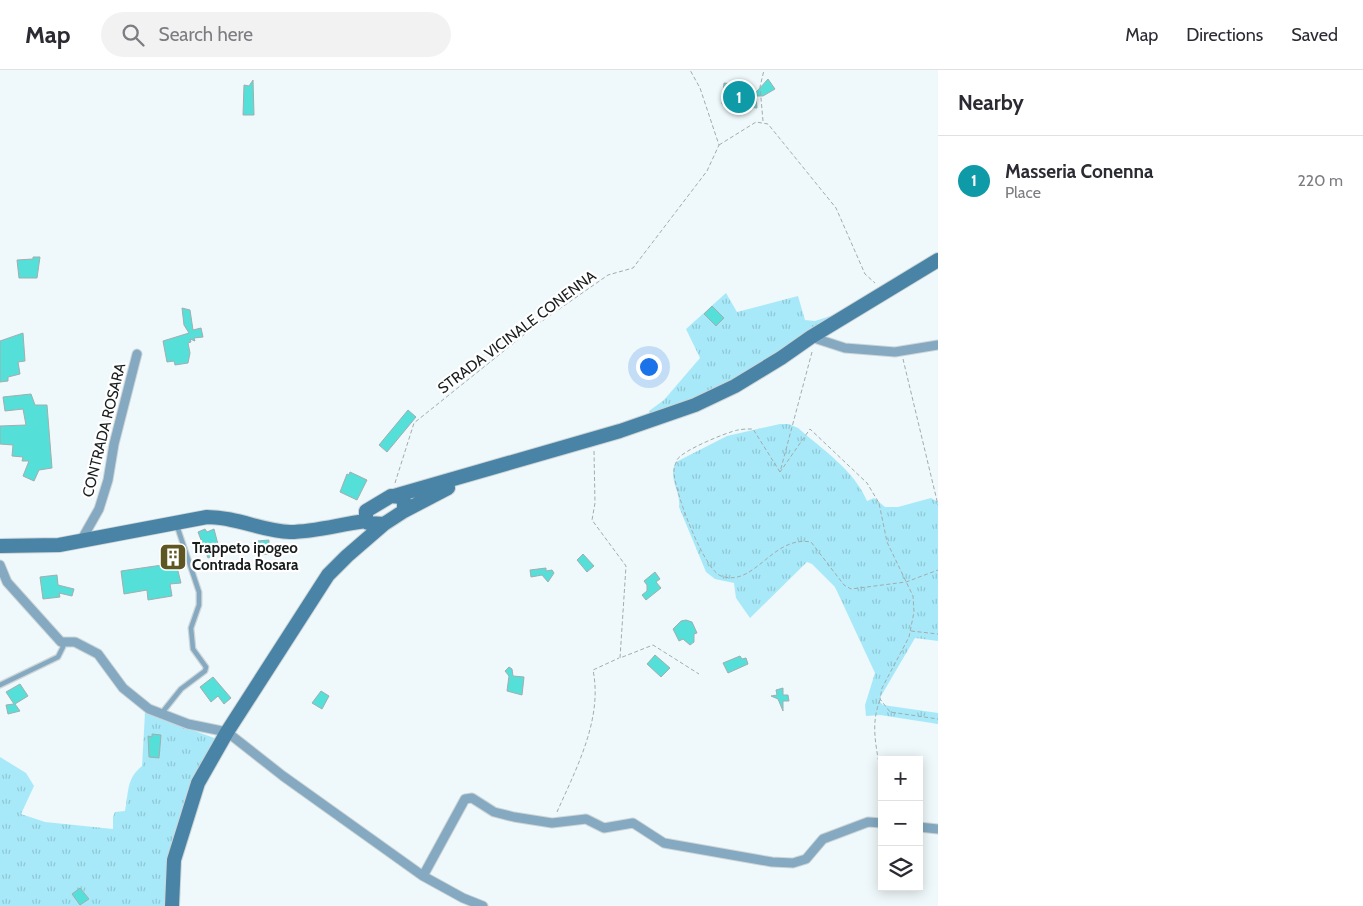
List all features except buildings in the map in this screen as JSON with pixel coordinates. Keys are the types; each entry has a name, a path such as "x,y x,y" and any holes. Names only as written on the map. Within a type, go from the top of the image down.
{"street":[{"path":"0,546 60,545 82,539 207,517 228,517 272,530 290,532 367,518 393,496 473,475 696,406 758,372 811,337 938,260"},
{"path":"811,337 845,348 901,351 938,344"},
{"name":"CONTRADA ROSARA","path":"82,539 99,509 108,480 114,444 137,354"},
{"path":"172,906 174,860 186,817 198,784 227,732 328,575 384,524 404,511 473,475"},
{"path":"393,496 404,500 404,511"},
{"path":"367,518 384,524"},
{"path":"355,549 365,536 367,518"},
{"path":"0,565 7,582 61,642 75,642 98,654 123,688 149,709 188,724 227,732 283,776 422,876 463,898 483,906"},
{"path":"422,876 465,799 472,798 494,812 552,823 586,819 604,828 633,823 664,842 772,862 793,863 806,859 823,839 868,822 878,823"},
{"path":"923,827 938,829"}],"lane":[{"path":"161,714 181,689 205,671 206,667 193,649 191,628 199,605 199,592 175,522"},
{"path":"0,685 58,657 63,647 61,642"}],"path":[{"path":"690,70 700,88 718,145 744,127 756,122 763,122"},
{"path":"764,70 760,87 763,122 799,160 836,208 865,274 878,285 881,295"},
{"name":"STRADA VICINALE CONENNA","path":"393,496 414,423 536,326 608,275 633,268 707,171 718,145"},
{"path":"780,472 812,355 811,337"},
{"path":"901,351 938,505"},
{"path":"780,472 753,429 737,430 692,448 678,457 673,470 677,493 708,564 718,575 732,579 743,577 782,546 799,540 811,542 844,585 851,589 906,582 938,570"},
{"path":"780,472 810,429 867,484 875,496 879,503 887,542 913,596 914,612 910,637 882,688 874,715 878,756"},
{"path":"594,437 595,503 592,520 626,566 620,658"},
{"path":"910,631 938,634"},
{"path":"552,823 586,742 594,710 596,681 593,670 653,645 699,674"},
{"path":"880,699 890,712 938,719"}],"green space":[{"path":"726,293 737,312 798,296 805,320 815,321 843,312 738,381 651,417 649,411 664,400 700,358 686,329"},
{"path":"780,424 789,424 798,428 827,453 846,470 867,501 874,498 885,507 898,507 931,498 938,502 938,641 915,638 881,696 880,702 883,705 938,713 938,724 880,715 866,716 865,705 875,673 835,587 812,564 807,562 750,618 736,598 734,583 715,579 706,572 679,507 673,474 676,462 727,436"},
{"path":"145,713 217,739 172,844 164,906 0,906 0,757 26,773 34,786 21,814 45,822 113,829 115,812 125,811 131,781 142,766"}],"place":[{"name":"Masseria Conenna","path":"739,97"},
{"name":"Trappeto ipogeo Contrada Rosara","path":"173,557"}]}
